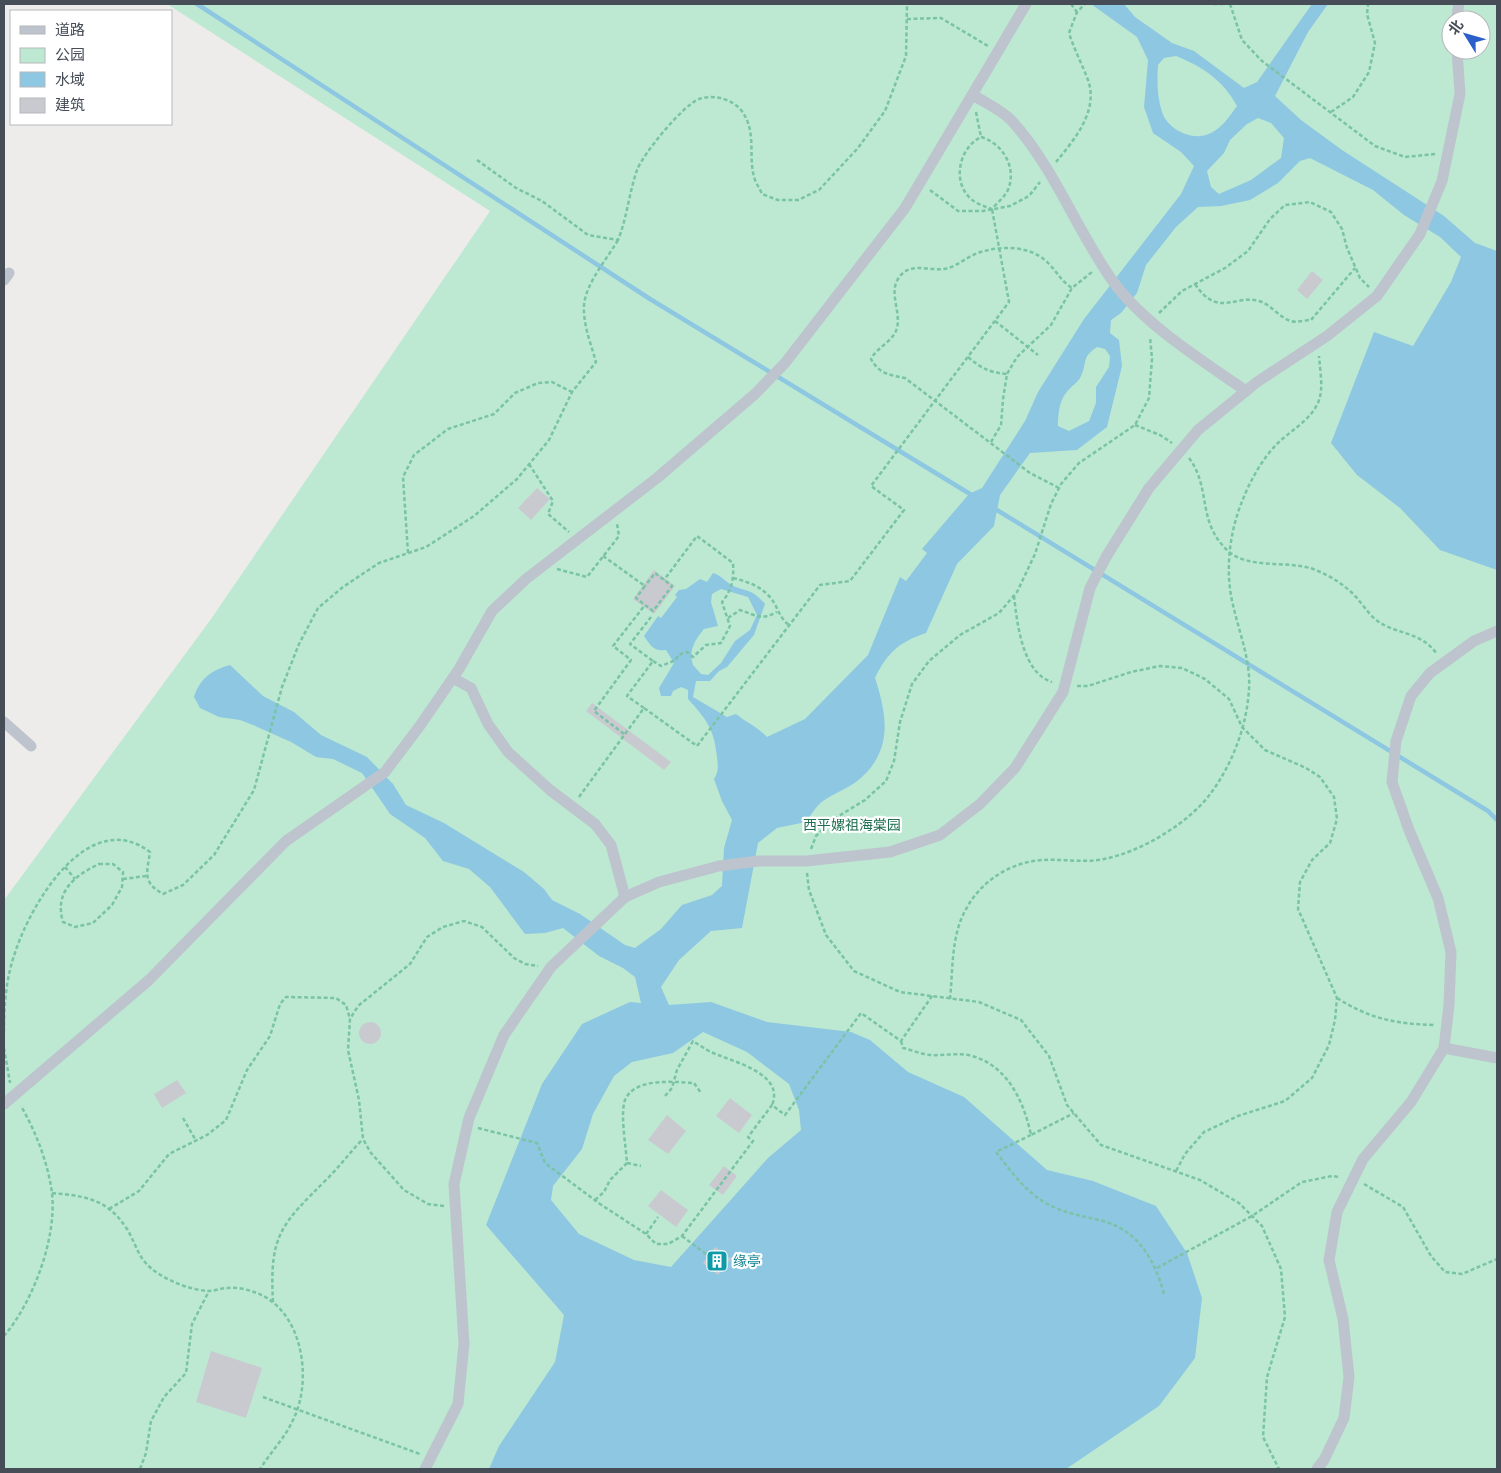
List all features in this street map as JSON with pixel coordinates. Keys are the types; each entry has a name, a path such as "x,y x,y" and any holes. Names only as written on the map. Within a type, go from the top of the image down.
{"street":[{"path":"4,1104 150,980 286,841 385,772 453,678 492,610 544,566 657,478 755,394 785,363 905,208 1026,4"},
{"path":"425,1469 458,1404 464,1344 454,1184 467,1126 504,1035 550,967 625,897 659,882 719,866 759,861 806,861 890,852 940,835 980,804 1015,768 1064,686 1090,588 1106,557 1149,488 1198,430 1246,391 1317,342 1377,296 1420,234 1435,201 1448,153 1460,94 1458,60"},
{"path":"972,95 1010,118 1038,156 1112,281 1135,307 1185,348 1246,391"},
{"path":"1317,1469 1324,1460 1344,1418 1349,1377 1343,1319 1329,1260 1337,1212 1363,1159 1411,1102 1444,1048 1447,1025 1452,952 1438,898 1409,830 1392,782 1392,765 1396,742 1411,696 1430,672 1474,641 1497,631"},
{"path":"453,678 471,688 488,724 508,752 594,824 611,845 625,897"},
{"path":"4,722 31,746"},
{"path":"1444,1048 1497,1058"}],"path":[{"path":"4,1032 5,996 15,950 36,904 58,873 87,848 116,839 136,841 150,852 146,876 151,887 163,894 183,885 214,854 254,790 270,738 278,698 299,644 318,608 343,587 380,563 426,547 474,516 517,479 549,440 572,392 596,362 585,319 584,304 592,283 618,240 637,170 648,151 679,116 698,100 714,97 729,101 741,110 752,132 755,179 762,194 778,200 798,200 819,190 858,148 885,111 906,56 907,4"},
{"path":"1071,4 1077,12"},
{"path":"1213,4 1228,4 1242,40 1262,61 1375,146 1406,157 1448,153"},
{"path":"1331,112 1354,97 1369,72 1375,43 1367,14 1368,4"},
{"path":"907,19 941,18 997,51"},
{"path":"972,95 981,137"},
{"path":"653,661 627,696 697,746 820,585 850,581 904,510 871,486 1009,302 992,209 1009,189 1012,174 1007,157 991,140 981,137 974,141 961,158 959,177 969,197 992,209"},
{"path":"477,160 516,188 542,201 588,235 618,240"},
{"path":"1278,1469 1263,1437 1267,1377 1285,1317 1281,1268 1262,1226 1239,1203 1200,1180 1100,1145 1067,1105 1049,1056 1021,1020 979,1002 900,992 854,971 826,935 809,890 806,861 816,836 834,819 865,800 886,781 894,761 900,722 912,684 929,661 960,634 999,613 1014,596 1035,554 1045,522 1059,488 1079,464 1135,425 1148,398 1151,320 1182,291 1225,268 1248,251 1270,219 1285,205 1310,202 1331,212 1339,224 1360,278 1377,296"},
{"path":"1059,488 1025,469 936,399 905,378 884,374 876,368 871,359 875,352 888,342 897,328 898,314 895,291 898,278 912,268 923,267 943,270 976,254 998,248 1019,248 1049,263 1059,279 1072,288"},
{"path":"991,442 1001,425 1002,399 1008,374 1016,357 1051,325 1072,288 1103,264"},
{"path":"1195,284 1203,296 1218,303 1229,304 1254,300 1263,302 1292,322 1311,320 1355,268"},
{"path":"995,321 1038,355"},
{"path":"950,999 956,935 965,911 977,892 997,875 1014,865 1043,860 1076,862 1104,860 1132,852 1171,831 1211,794 1230,763 1242,727 1250,688 1243,643 1231,596 1229,578 1230,552 1240,505 1254,476 1277,444 1304,421 1318,403 1321,383 1317,342"},
{"path":"968,357 983,369 993,373 1008,374"},
{"path":"408,553 403,477 414,455 448,429 494,414 516,393 538,383 552,382 572,392"},
{"path":"1135,425 1160,435 1182,450 1197,468 1202,485 1205,511 1216,538 1230,552 1242,558 1290,564 1312,569 1338,581 1376,620 1419,636 1434,648 1444,663"},
{"path":"529,464 553,501 548,514 578,539"},
{"path":"544,566 587,577 619,536 614,511"},
{"path":"651,617 630,644 661,666 673,663 678,655 687,652 694,657 706,645 721,643 730,626 722,602 729,593 734,578 733,563 697,536 664,580"},
{"path":"603,556 645,586"},
{"path":"655,573 664,580 672,586 653,611 636,598 655,573"},
{"path":"734,578 751,582 770,596 777,612 789,626"},
{"path":"1014,596 1023,646 1033,667 1047,681 1064,686 1088,686 1131,672 1160,666 1182,668 1206,679 1229,699 1242,727 1265,750 1306,768 1320,777 1334,797 1337,819 1330,843 1312,860 1300,882 1298,909 1337,998 1335,1020 1329,1046 1312,1078 1285,1101 1238,1116 1204,1132 1185,1154 1176,1171"},
{"path":"624,734 594,711 631,660 613,646 645,604"},
{"path":"728,618 740,610 752,616 768,617 777,612"},
{"path":"572,807 644,708"},
{"path":"100,864 113,864 123,872 122,879 122,887 112,905 93,922 75,927 63,922 59,908 65,890 82,872 100,864"},
{"path":"65,867 75,879"},
{"path":"122,879 146,876"},
{"path":"350,1019 358,1006 410,964 427,937 443,927 464,921 482,927 514,958 525,964 550,967"},
{"path":"900,1041 932,996"},
{"path":"109,1209 139,1191 170,1154 207,1135 226,1120 247,1070 270,1036 280,1004 286,997 336,998 346,1005 350,1019 348,1050 359,1100 363,1139 371,1153 404,1190 428,1204 455,1207"},
{"path":"1337,998 1357,1010 1386,1021 1404,1024 1447,1025"},
{"path":"772,1105 785,1115 862,1013 900,1041 904,1048 928,1054 972,1056 998,1070 1015,1088 1028,1119 1031,1135"},
{"path":"467,1126 537,1143 545,1163 595,1200 646,1234 656,1244 668,1244 682,1236 753,1141 748,1137 772,1105 775,1096 774,1089 764,1077 746,1066 719,1056 693,1042 672,1082 672,1088 665,1096"},
{"path":"4,1048 9,1079 32,1125 45,1161 52,1193 52,1221 38,1276 13,1325 4,1336"},
{"path":"595,1200 604,1192 610,1180 627,1162 624,1118 626,1100 636,1089 653,1083 694,1083 702,1093"},
{"path":"1074,1113 996,1152 1026,1188 1044,1202 1062,1210 1106,1222 1142,1245 1157,1268 1164,1294"},
{"path":"183,1118 195,1140"},
{"path":"273,1302 271,1275 276,1243 289,1218 363,1139"},
{"path":"627,1162 642,1166"},
{"path":"52,1193 85,1196 109,1209 127,1229 137,1254 158,1273 180,1285 209,1291 229,1288 253,1292 273,1302 292,1327 302,1356 302,1388 290,1426 260,1469"},
{"path":"646,1234 658,1217"},
{"path":"682,1236 718,1263"},
{"path":"140,1469 146,1453 151,1422 164,1397 186,1373 192,1324 209,1291"},
{"path":"263,1397 430,1458"}],"green space":[{"name":"西平嫘祖海棠园","path":"167,4 1497,4 1497,1469 4,1469 4,900 211,619 490,211"}],"water":[{"path":"1091,4 1124,4 1135,17 1172,43 1194,51 1244,88 1257,82 1312,4 1328,4 1308,32 1275,96 1301,120 1342,150 1444,216 1475,243 1497,251 1497,570 1440,550 1400,508 1357,475 1331,443 1374,332 1413,346 1451,282 1461,257 1440,237 1404,215 1373,190 1310,158 1300,161 1278,183 1250,200 1221,206 1198,207 1176,227 1146,265 1137,293 1121,313 1111,320 1110,333 1119,340 1122,366 1107,427 1077,450 1030,453 1000,495 994,526 957,564 926,633 908,640 889,655 875,678 883,707 884,734 882,747 868,771 856,782 820,803 806,822 777,828 758,843 742,928 711,931 679,960 661,987 669,1005 711,1002 767,1022 851,1032 870,1040 908,1072 964,1097 1047,1170 1093,1181 1156,1206 1187,1253 1202,1298 1195,1358 1159,1406 1066,1469 489,1469 499,1446 555,1362 564,1315 486,1225 542,1084 582,1024 630,1002 641,1003 635,977 623,968 599,956 563,928 545,933 525,934 490,887 469,869 443,861 425,838 390,814 362,773 333,759 316,757 291,742 253,725 240,720 219,717 200,708 194,697 197,690 203,680 212,672 230,665 263,696 294,712 321,735 367,757 393,784 406,805 444,823 524,872 544,889 552,900 580,914 625,945 635,948 661,929 682,905 712,895 722,886 724,848 732,820 722,801 714,779 718,766 714,739 704,718 688,699 688,690 681,687 673,691 671,696 661,696 659,688 674,663 666,650 655,649 644,636 658,616 661,618 677,597 675,595 679,590 686,589 700,579 707,582 713,573 735,587 748,591 760,598 765,604 754,635 727,667 719,671 710,681 696,681 693,697 727,717 736,714 767,737 805,719 868,655 900,577 906,581 927,553 922,549 969,494 982,488 1025,421 1038,392 1084,319 1181,194 1194,166 1181,152 1153,133 1144,107 1148,60 1137,37","holes":["1176,56 1195,65 1219,82 1231,97 1237,106 1216,130 1206,135 1193,136 1174,128 1165,118 1159,101 1158,83 1158,65 1164,58","1258,118 1271,123 1284,138 1281,158 1251,180 1219,194 1211,187 1207,171 1224,153 1230,140 1247,124","1097,347 1105,349 1110,356 1109,367 1096,387 1096,403 1089,421 1069,431 1058,426 1060,404 1066,393 1080,378 1089,354","721,589 748,597 757,615 750,630 735,641 721,663 708,675 701,674 693,665 691,655 695,642 704,629 718,626 711,602 712,594","703,1032 747,1052 789,1084 799,1110 801,1130 768,1158 671,1267 634,1260 579,1234 551,1200 553,1186 582,1149 593,1114 614,1076 632,1062 673,1053"]}],"building":[{"path":"1312,271 1323,280 1307,299 1297,290"},
{"path":"537,488 550,499 531,520 518,508"},
{"path":"654,570 675,586 654,614 633,599"},
{"path":"592,703 671,762 664,770 586,711"},
{"path":"370,1022 378,1025 381,1033 378,1041 370,1044 362,1041 359,1033 362,1025"},
{"path":"177,1080 186,1093 162,1108 154,1094"},
{"path":"730,1098 752,1115 739,1133 716,1116"},
{"path":"667,1115 686,1131 668,1154 648,1140"},
{"path":"724,1166 737,1176 723,1195 709,1185"},
{"path":"661,1190 688,1210 676,1227 648,1206"},
{"name":"缘亭","path":"715,1247 731,1259 718,1275 703,1263"},
{"path":"211,1351 262,1368 246,1418 196,1402"}],"waterway":[{"path":"197,4 650,299 975,497"},
{"path":"992,507 1488,811 1497,820"}],"place":[{"name":"缘亭","path":"717,1261"}]}
